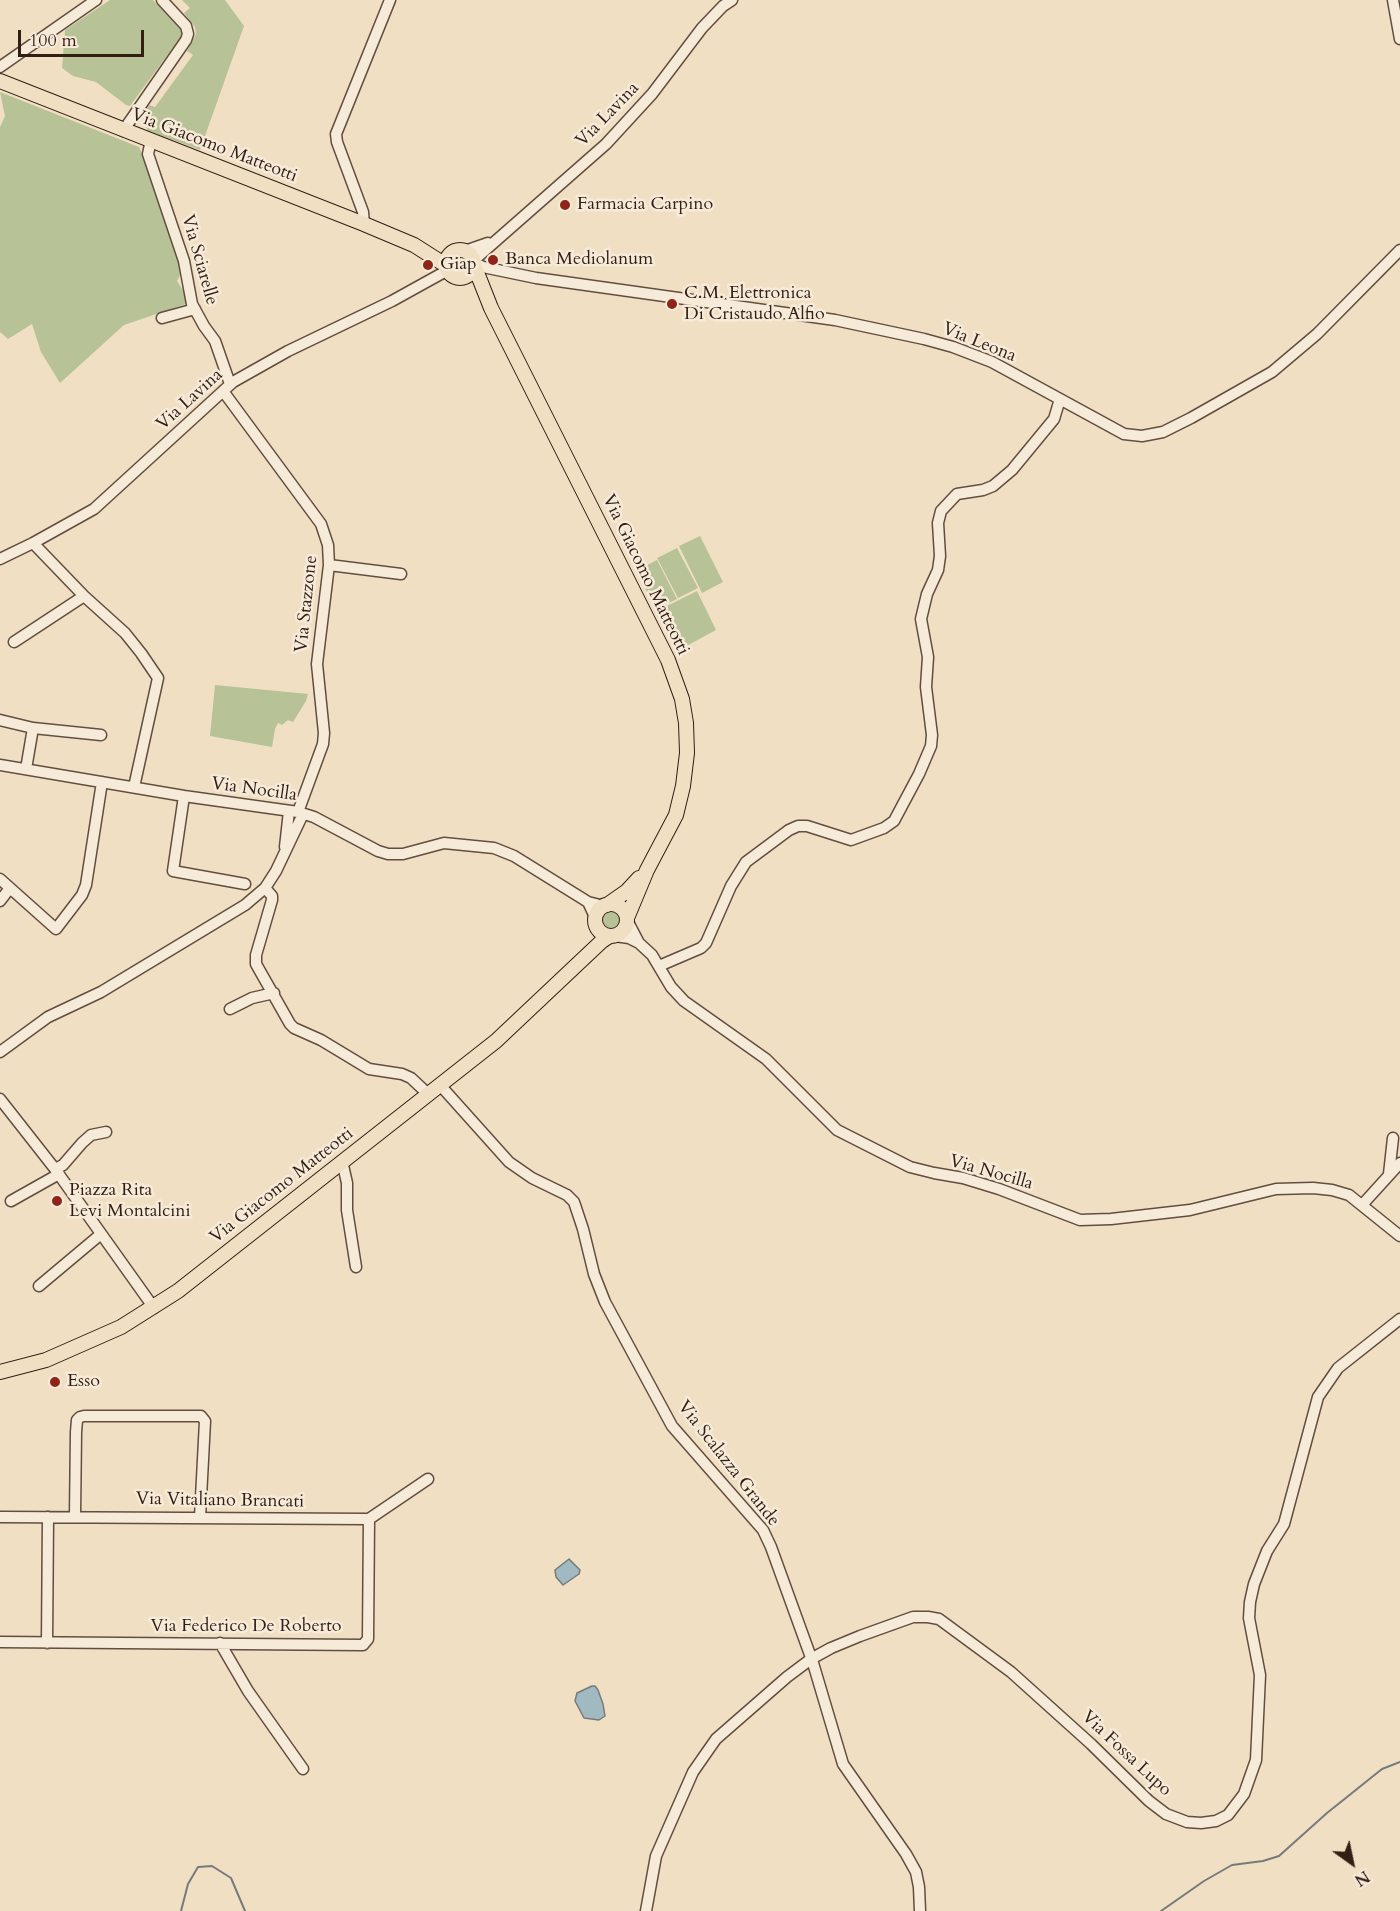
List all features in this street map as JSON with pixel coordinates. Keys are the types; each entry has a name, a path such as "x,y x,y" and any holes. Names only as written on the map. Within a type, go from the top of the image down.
{"main road":[{"name":"Via Giacomo Matteotti","path":"0,81 414,245"},
{"path":"414,245 468,258"},
{"path":"414,245 476,288 491,308"},
{"path":"451,271 469,275 468,258"},
{"path":"451,271 447,259 468,258"},
{"path":"468,258 491,308"},
{"name":"Via Giacomo Matteotti","path":"491,308 669,660 682,699 687,723 687,753 683,786 676,815 646,870"},
{"path":"560,981 585,947 600,913 627,891 646,870"},
{"path":"560,981 602,941 625,928 646,870"},
{"path":"600,913 617,906 622,908 627,919"},
{"path":"600,913 602,934 612,936"},
{"name":"Via Giacomo Matteotti","path":"0,1372 46,1360 72,1350 121,1327 178,1292 496,1041 560,981"}],"street":[{"path":"0,67 96,0"},
{"path":"123,131 188,34 186,26 162,0"},
{"path":"364,224 363,212 336,134 390,0"},
{"name":"Via Lavina","path":"468,258 494,240 606,144 652,94 702,28 732,0"},
{"path":"1393,0 1400,39"},
{"name":"Via Sciarelle","path":"151,140 148,154 184,261 188,289 195,309 215,341 226,388"},
{"name":"Via Leona","path":"468,258 483,267 536,278 835,320 924,339 953,347 992,363 1124,434 1142,436 1163,432 1232,397 1283,364 1317,334 1400,250"},
{"name":"Via Lavina","path":"0,559 94,509 226,388 288,351 451,271"},
{"path":"162,318 195,309"},
{"name":"Via Stazzone","path":"226,388 321,524 328,545 329,566 317,663 324,733 323,744 297,812 285,854 264,888"},
{"path":"659,966 701,948 706,943 730,886 746,862 789,830 798,826 807,826 851,840 884,828 894,821 919,774 931,746 933,735 926,687 928,657 921,619 927,594 938,570 940,556 938,523 941,511 957,494 993,486 1012,470 1054,419 1060,399"},
{"path":"33,543 84,596 125,633 158,678 134,787"},
{"path":"329,566 401,574"},
{"path":"14,642 84,596"},
{"path":"0,720 33,728 101,735"},
{"path":"26,769 33,728"},
{"name":"Via Nocilla","path":"0,765 184,796 297,812 314,817 388,854 403,854 444,843 495,848 514,856 588,902 600,913"},
{"path":"0,879 56,929 82,895 86,885 102,782"},
{"path":"184,796 173,871 245,884"},
{"path":"0,901 10,888"},
{"path":"0,1052 48,1017 101,993 246,905 264,888 273,900 256,960 294,1028 321,1040 369,1069 402,1074 411,1078 428,1094"},
{"name":"Via Nocilla","path":"627,919 639,943 652,955 671,987 684,1001 766,1059 837,1130 910,1167 963,1178 999,1189 1080,1220 1111,1219 1190,1210 1276,1189 1332,1190 1362,1205 1400,1236"},
{"path":"612,936 630,938 639,943"},
{"path":"230,1009 252,998 274,993"},
{"name":"Via Scalazza Grande","path":"440,1085 508,1162 532,1178 567,1194 574,1202 584,1229 594,1274 604,1302 672,1426 763,1530 811,1659 843,1764 916,1872 920,1911"},
{"path":"0,1099 57,1171 154,1308"},
{"path":"11,1201 57,1171 92,1135 106,1132"},
{"path":"1389,1175 1394,1138"},
{"path":"342,1161 347,1183 347,1210 356,1267"},
{"path":"1362,1205 1400,1163"},
{"path":"39,1286 101,1234"},
{"name":"Via Fossa Lupo","path":"646,1911 656,1856 693,1772 708,1749 732,1724 811,1659 850,1640 913,1617 939,1620 1011,1672 1091,1744 1149,1801 1166,1814 1187,1822 1201,1823 1216,1821 1228,1815 1244,1794 1256,1760 1260,1675 1249,1618 1252,1593 1267,1551 1284,1524 1318,1397 1338,1368 1400,1319"},
{"path":"75,1516 76,1432 77,1420 80,1417 201,1416 205,1421 200,1517"},
{"path":"369,1519 428,1479"},
{"name":"Via Vitaliano Brancati","path":"0,1517 369,1519"},
{"path":"47,1642 48,1517"},
{"name":"Via Federico De Roberto","path":"0,1642 363,1645 368,1639 369,1519"},
{"path":"220,1643 248,1691 303,1769"}],"green space":[{"path":"110,0 153,0 182,31 182,35 130,106 96,82 73,76 62,68 65,30"},
{"path":"182,0 225,0 244,26 200,150 148,131 143,121 143,114 149,105 155,107 193,55 187,51 196,34 195,27 184,13 190,8"},
{"path":"0,92 139,147 161,198 184,271 177,281 184,292 186,304 124,325 60,383 41,352 32,324 8,339 0,332 0,127 5,116"},
{"path":"700,536 723,582 702,593 679,546"},
{"path":"677,548 698,588 678,598 657,558"},
{"path":"657,560 677,599 656,609 636,571"},
{"path":"697,591 716,630 677,651 657,611"},
{"path":"215,685 308,694 293,722 288,720 282,725 278,723 272,747 210,736"},
{"path":"611,910 621,917 622,921 615,931 611,932 601,925 600,921 607,911"}],"water":[{"path":"569,1559 580,1570 579,1574 563,1585 556,1577 555,1570"},
{"path":"592,1686 598,1690 603,1704 605,1716 599,1720 584,1718 575,1701 577,1693"}],"waterway":[{"path":"1161,1911 1232,1865 1263,1861 1279,1856 1327,1813 1382,1769 1400,1762"},
{"path":"181,1911 188,1884 198,1867 212,1866 231,1878 245,1911"}],"place":[{"name":"Farmacia Carpino","path":"565,205"},
{"name":"Banca Mediolanum","path":"493,260"},
{"name":"Giap","path":"428,265"},
{"name":"C.M. Elettronica Di Cristaudo Alfio","path":"672,304"},
{"name":"Piazza Rita Levi Montalcini","path":"57,1201"},
{"name":"Esso","path":"55,1382"}]}
